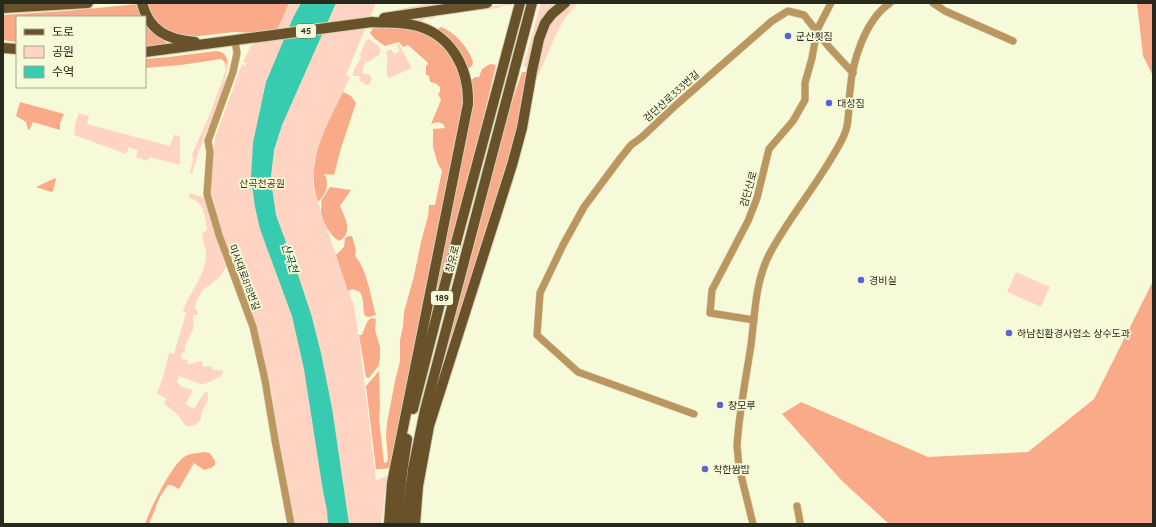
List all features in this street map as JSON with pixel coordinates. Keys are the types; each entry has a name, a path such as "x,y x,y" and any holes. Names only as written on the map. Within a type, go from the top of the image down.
{"main road":[{"path":"3,8 88,3"},
{"name":"45","path":"142,3 152,25 170,38 183,41 215,43 372,22 385,18 487,3"},
{"name":"창우로","path":"397,524 405,454 415,402 520,3"},
{"name":"창우로","path":"406,524 413,469 425,410 532,3"},
{"path":"415,524 418,486 429,426 512,165 522,128 539,39 548,18 565,3"},
{"path":"372,22 421,27 444,41 461,64 468,92 468,104 392,483 389,524"},
{"path":"146,52 215,43"},
{"path":"3,48 16,49"}],"street":[{"path":"788,3 788,11 804,15 852,73"},
{"path":"817,30 831,3"},
{"path":"760,524 753,523 739,467 737,446 759,284 769,255 832,157 846,129 848,122 852,73 860,47 866,30 877,15 890,3"},
{"path":"933,3 944,11 1013,41"},
{"name":"검단산로333번길","path":"694,414 578,372 538,335 540,293 584,206 631,145 772,21 788,11"},
{"name":"검단산로","path":"754,320 710,313 712,290 748,221 757,198 769,149 793,121 805,100 805,83 817,30"},
{"name":"미사대로818번길","path":"235,41 237,53 233,72 208,141 210,152 208,194 219,235 253,327 265,380 291,524"},
{"path":"797,506 800,522 799,524"}],"green space":[{"name":"산곡천공원","path":"272,3 376,3 346,75 350,77 323,135 314,161 313,183 314,192 354,306 376,480 387,476 381,524 293,524 274,415 272,393 257,332 220,229 210,188 215,138 242,64 245,66 246,63 243,62 251,46 253,45"},
{"path":"431,3 464,3 391,14 394,10"},
{"path":"512,3 512,5 498,8 435,16 433,19 427,18 420,22 409,19"},
{"path":"541,3 556,3 541,24 528,67 523,67"},
{"path":"571,3 578,3 565,18 558,30 534,85 547,27 565,6"},
{"path":"369,39 380,48 380,54 368,62 365,62 362,73 370,75 372,79 369,85 366,85 360,81 360,76 353,76 353,73 361,57 360,54 365,42"},
{"path":"399,44 412,68 389,78 387,76 386,52 391,49 394,54 400,51 397,45"},
{"path":"223,59 228,64 224,87 198,154 192,174 190,172 193,160 192,154 210,114 226,70"},
{"path":"79,113 89,116 87,124 170,146 174,135 180,136 180,165 150,157 147,161 136,157 138,151 129,147 126,154 74,135 75,124"},
{"path":"190,193 205,198 226,267 220,277 203,290 197,300 195,308 198,315 193,315 193,329 186,343 185,352 181,354 182,360 187,359 188,364 202,361 203,367 211,366 212,369 223,371 221,376 205,384 179,376 177,381 180,386 193,390 186,404 194,409 204,393 207,392 208,396 207,402 202,411 201,419 195,425 186,426 177,414 164,404 166,399 157,393 169,353 174,354 186,313 183,311 200,277 205,263 206,252 202,233 207,230 203,209 200,204 189,197"},
{"path":"1016,272 1050,287 1041,307 1007,292"}],"shaded area":[{"path":"146,3 289,3 277,30 255,33 234,32 178,37 156,23"},
{"path":"1137,3 1153,3 1153,76 1143,56"},
{"path":"138,4 142,16 16,16 16,42 3,40 3,15"},
{"path":"146,24 154,34 169,44 146,48"},
{"path":"400,26 424,31 446,47 464,81 463,102 391,468 376,469 366,386 379,371 379,419 384,463 387,462 388,459 386,436 387,423 400,361 400,340 404,312 414,276 428,216 429,205 435,205 442,171 438,164 433,147 433,129 445,128 443,124 438,122 431,124 441,100 438,94 440,92 440,87 435,83 430,82 429,76 426,75 427,62 408,45 403,47 399,42 385,46 375,39 370,33 373,28"},
{"path":"441,27 456,37 468,52 473,62 472,66 468,69 436,30"},
{"path":"216,51 222,52 225,55 228,64 221,59 181,65 146,68 146,59"},
{"path":"490,64 496,65 473,162 427,332 469,82 475,77 479,77 482,69"},
{"path":"522,72 526,72 527,74 522,93 518,124 513,141 512,152 439,379 438,378 509,111"},
{"path":"343,92 351,96 356,103 334,175 324,175 327,180 327,187 323,197 318,202 314,187 314,173 319,145 324,131"},
{"path":"20,102 64,114 60,123 60,130 33,122 28,130 26,122 16,116"},
{"path":"55,178 53,191 51,192 36,187"},
{"path":"330,187 351,190 340,206 346,220 347,230 344,238 339,241 327,228 321,211 321,201"},
{"path":"352,236 356,250 355,256 363,268 366,276 376,315 368,317 365,316 360,292 352,289 348,291 336,255 344,247 345,238"},
{"path":"1153,281 1153,524 889,524 842,481 782,414 801,402 928,457 1028,452 1094,399"},
{"path":"371,318 376,319 375,330 380,347 380,357 379,365 369,378 366,377 359,335 362,335 367,322"},
{"path":"194,453 210,453 215,461 215,465 204,470 194,463 179,489 168,485 160,497 149,524 145,524 151,508 173,469 184,457"}],"water":[{"name":"산곡천","path":"301,3 336,3 282,125 274,150 271,176 272,188 276,215 311,314 321,353 332,408 349,524 328,524 304,369 292,316 260,229 251,177 253,143 266,82 293,18"}],"place":[{"name":"군산횟집","path":"788,36"},
{"name":"대성집","path":"829,103"},
{"name":"경비실","path":"861,280"},
{"name":"하남친환경사업소 상수도과","path":"1009,333"},
{"name":"창모루","path":"720,405"},
{"name":"착한쌈밥","path":"705,469"}]}
